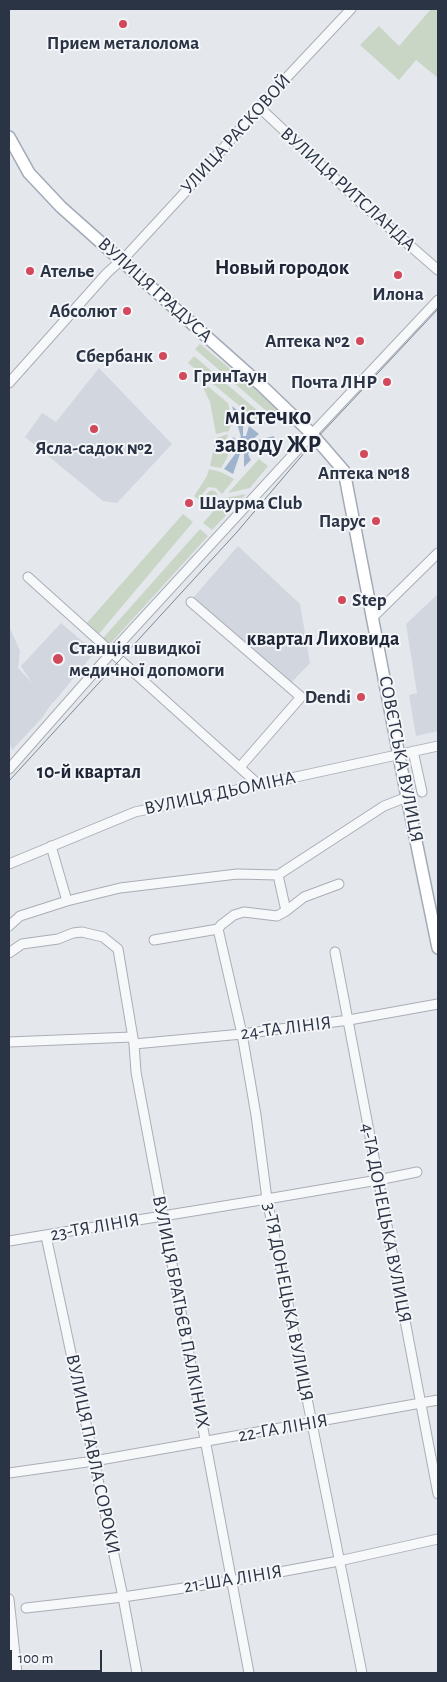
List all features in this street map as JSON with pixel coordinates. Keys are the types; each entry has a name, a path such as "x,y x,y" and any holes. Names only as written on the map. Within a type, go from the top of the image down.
{"main road":[{"name":"ВУЛИЦЯ ГРАДУСА","path":"9,137 29,173 61,207 262,386 312,434"},
{"name":"СОВЄТСЬКА ВУЛИЦЯ","path":"312,434 344,472 438,948"}],"street":[{"name":"УЛИЦА РАСКОВОЙ","path":"9,383 187,190 259,107 352,9"},
{"name":"ВУЛИЦЯ РИТСЛАНДА","path":"259,107 361,203 438,270"},
{"path":"9,769 112,652 438,300"},
{"path":"373,617 438,553"},
{"path":"28,578 258,784"},
{"path":"191,602 301,697 240,767"},
{"name":"ВУЛИЦЯ ДЬОМІНА","path":"9,864 135,812 438,746"},
{"path":"414,751 422,792"},
{"path":"9,926 20,916 67,901 120,888 237,874 278,875 384,806 407,797"},
{"path":"51,846 67,901"},
{"path":"278,875 286,911"},
{"path":"154,940 218,929 234,915 244,912 276,916 304,897 339,884"},
{"name":"3-ТЯ ДОНЕЦЬКА ВУЛИЦЯ","path":"218,929 242,1034 256,1115 267,1200 362,1673"},
{"name":"ВУЛИЦЯ БРАТЬЄВ ПАЛКІНИХ","path":"9,953 22,944 82,932 103,938 118,949 133,1041 136,1072 162,1216 250,1673"},
{"name":"4-ТА ДОНЕЦЬКА ВУЛИЦЯ","path":"335,952 438,1494"},
{"name":"24-ТА ЛІНІЯ","path":"9,1042 133,1041 242,1034 349,1020 438,1004"},
{"name":"23-ТЯ ЛІНІЯ","path":"9,1241 267,1200 417,1172"},
{"name":"ВУЛИЦЯ ПАВЛА СОРОКИ","path":"46,1236 123,1597 137,1673"},
{"name":"22-ГА ЛІНІЯ","path":"9,1474 312,1424 438,1400"},
{"name":"21-ША ЛІНІЯ","path":"26,1608 123,1597 231,1580 339,1561 438,1539"},
{"path":"9,1599 18,1673"}],"shaded area":[{"name":"Ясла-садок №2","path":"99,368 172,444 117,503 103,501 25,437 42,413 56,422"},
{"path":"238,546 300,604 310,663 290,684 193,598"},
{"path":"438,594 438,731 416,736 409,695 417,693 406,624"},
{"path":"61,623 95,652 53,703 51,702 42,718 12,750 9,742 9,626 20,651 18,668 32,683 21,666"}],"green space":[{"path":"431,9 438,9 438,78 416,60 399,80 360,45 379,26 399,46"},
{"path":"200,344 290,418 287,422 279,422 195,349"},
{"path":"194,356 272,423 261,424 188,363"},
{"path":"199,379 228,403 232,422 229,431 216,434 210,402"},
{"path":"228,434 223,453 228,454 227,458 221,468 210,466 216,438"},
{"path":"259,459 268,466 250,488 228,493"},
{"path":"209,469 221,472 234,479 222,494 216,488 208,487 201,496 202,502 194,496 207,476"},
{"path":"212,490 218,496 212,502 206,496"},
{"path":"246,494 212,530 203,523 225,498"},
{"path":"183,514 193,522 98,635 86,624"},
{"path":"200,529 208,536 110,644 103,638"}],"water":[{"path":"232,406 243,415 243,436 246,436 249,426 259,434 253,439 254,441 274,436 275,442 255,444 254,449 248,454 251,460 244,467 244,451 241,451 233,474 224,469 239,449 237,447 232,449 230,444 233,437 237,440 241,437"}],"tram line":[{"path":"9,781 237,532 316,439 438,309"}],"place":[{"name":"Прием металолома","path":"123,24"},
{"name":"Ателье","path":"30,271"},
{"name":"Илона","path":"398,275"},
{"name":"Абсолют","path":"127,311"},
{"name":"Аптека №2","path":"360,341"},
{"name":"Сбербанк","path":"163,356"},
{"name":"ГринТаун","path":"183,376"},
{"name":"Почта ЛНР","path":"387,382"},
{"name":"Ясла-садок №2","path":"94,429"},
{"name":"Аптека №18","path":"364,454"},
{"name":"Шаурма Club","path":"189,503"},
{"name":"Парус","path":"376,521"},
{"name":"Step","path":"342,600"},
{"name":"Станція швидкої медичної допомоги","path":"58,659"},
{"name":"Dendi","path":"361,697"}],"district":[{"name":"Новый городок","path":"282,268"},
{"name":"містечко заводу ЖР","path":"268,431"},
{"name":"квартал Лиховида","path":"323,639"},
{"name":"10-й квартал","path":"89,772"}]}
